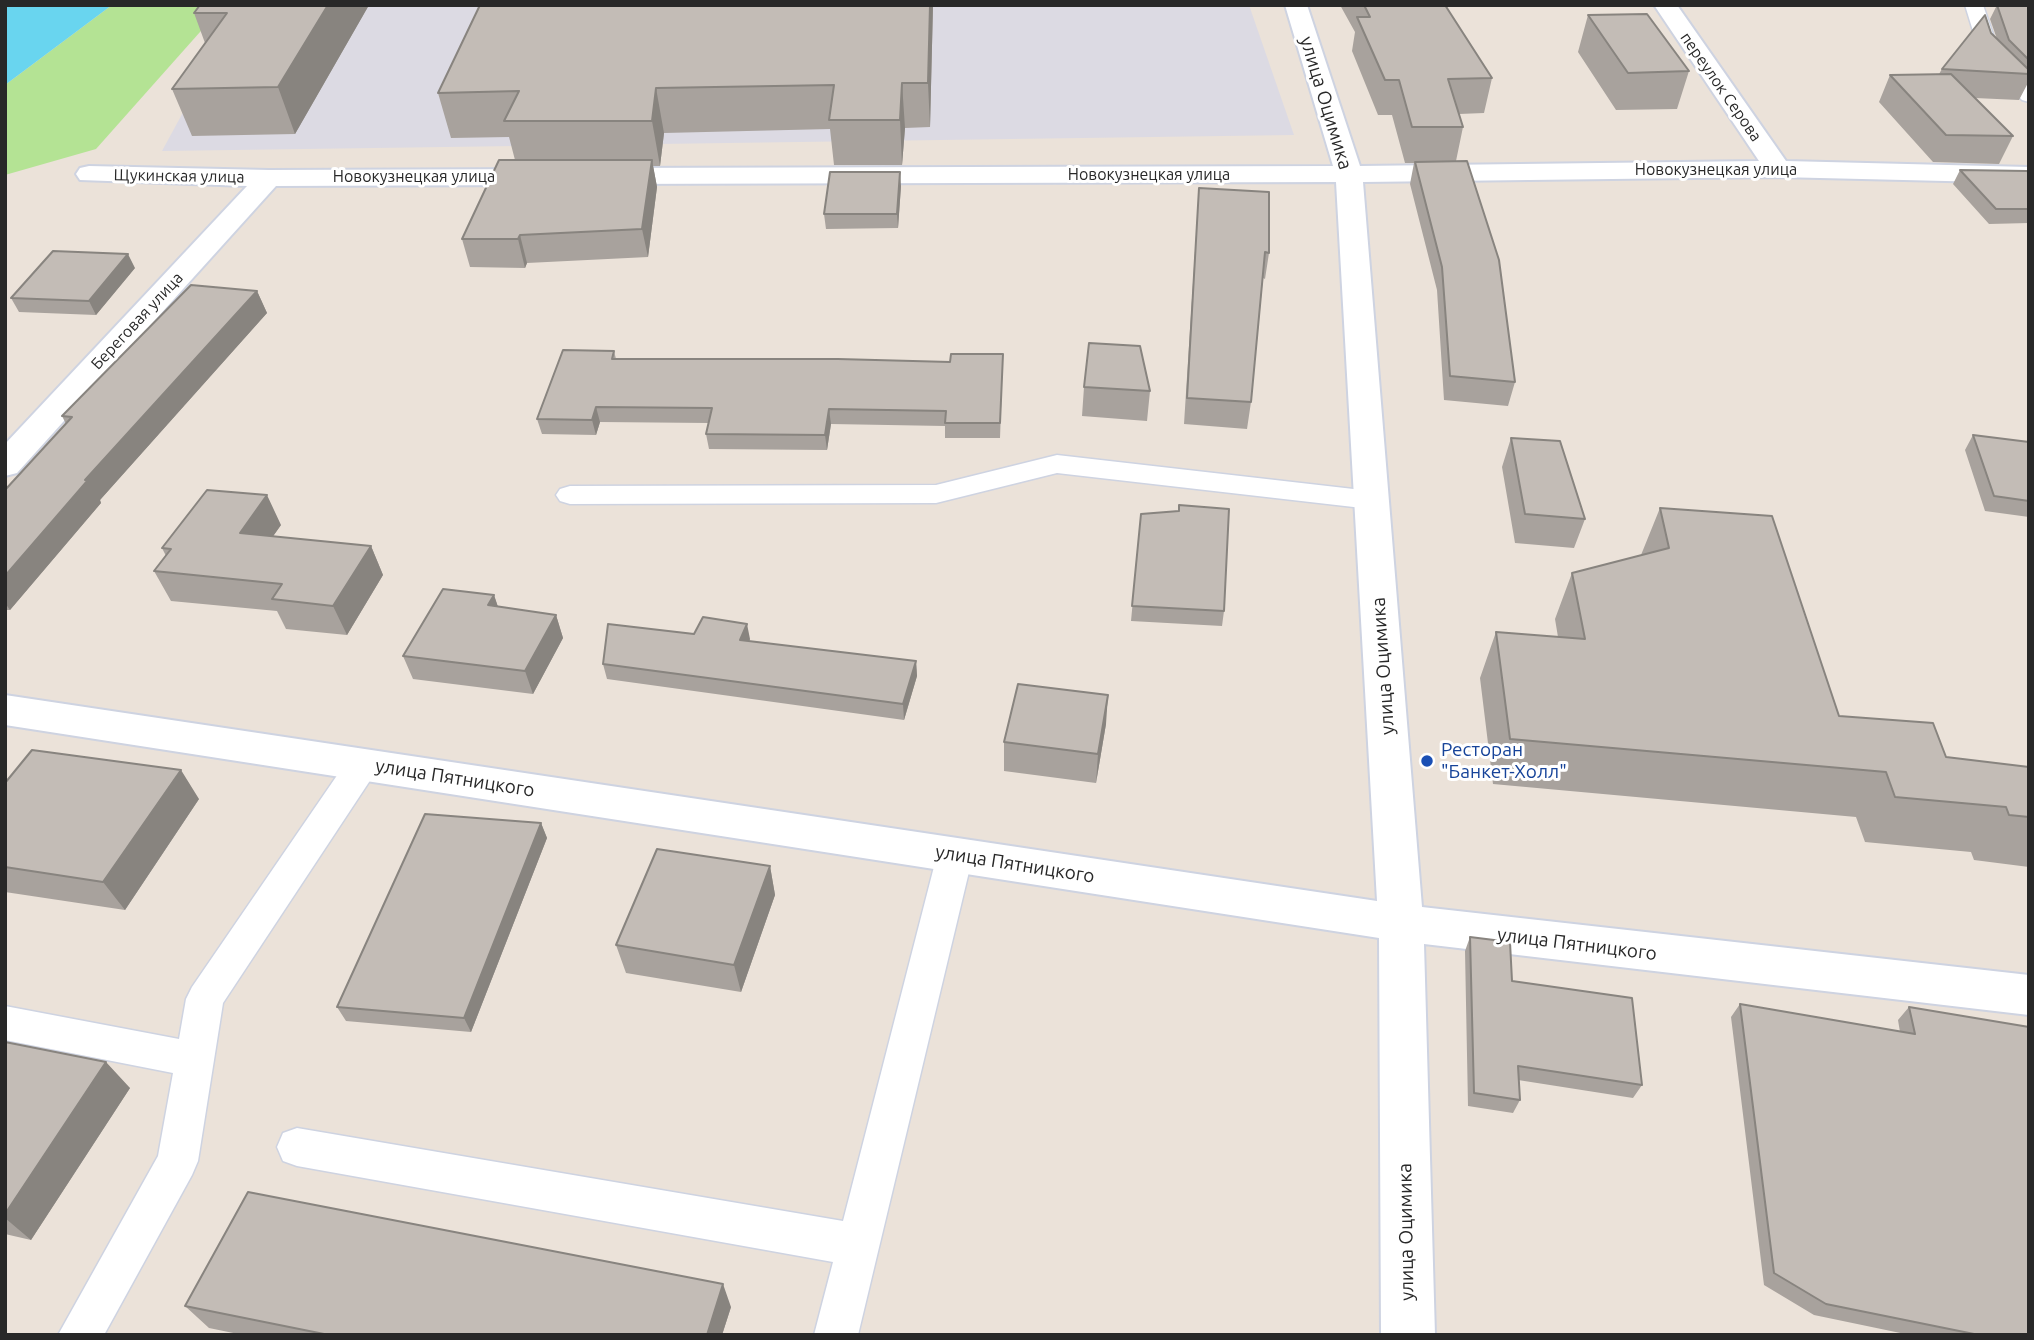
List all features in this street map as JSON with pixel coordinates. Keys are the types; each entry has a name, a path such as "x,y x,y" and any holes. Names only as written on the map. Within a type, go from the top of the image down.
{"street":[{"name":"улица Оцимика","path":"1296,5 1349,174 1401,923 1408,1335"},
{"name":"переулок Серова","path":"1665,5 1778,169"},
{"name":"Новокузнецкая улица","path":"269,178 1349,174 1778,169 2029,175"},
{"name":"Щукинская улица","path":"89,174 269,178"},
{"name":"Береговая улица","path":"5,465 269,178"},
{"name":"улица Пятницкого","path":"5,710 1401,923 2029,995"}],"lane":[{"path":"1974,5 1991,57 2029,96"},
{"path":"570,495 936,494 1057,464 1371,500"},
{"path":"80,1335 178,1161 205,999 363,764"},
{"path":"836,1335 955,855"},
{"path":"5,1023 194,1060"},
{"path":"297,1147 858,1245"}],"shaded area":[{"path":"249,5 1249,5 1294,135 162,151 212,59"}],"green space":[{"path":"112,5 224,5 96,149 5,175 5,85"}],"water":[{"path":"5,5 112,5 5,85"}],"building":[{"path":"200,5 328,5 278,87 172,89 227,13 194,13"},
{"path":"480,5 930,5 928,83 902,83 900,120 829,120 834,85 656,88 652,121 504,121 519,91 438,93"},
{"path":"1364,5 1445,5 1492,78 1448,79 1463,127 1412,127 1399,80 1385,80 1357,17 1370,17"},
{"path":"1997,5 2029,5 2029,60 2009,40"},
{"path":"1647,14 1689,71 1628,73 1588,15"},
{"path":"1985,15 1991,33 2029,70 2029,74 1942,69"},
{"path":"1951,74 2013,136 1946,135 1890,75"},
{"path":"499,160 652,160 642,229 520,235 518,239 462,239"},
{"path":"1467,161 1499,260 1515,382 1450,376 1442,267 1415,162"},
{"path":"1960,170 2027,171 2029,209 1996,209"},
{"path":"830,172 900,172 897,214 824,214"},
{"path":"1199,188 1269,192 1269,253 1265,252 1251,402 1187,398"},
{"path":"53,251 128,254 89,301 11,298"},
{"path":"191,285 257,291 85,480 88,480 5,576 5,490 72,417 62,416"},
{"path":"1089,343 1140,346 1150,391 1084,387"},
{"path":"563,350 614,351 612,359 950,362 951,354 1003,354 1000,423 945,423 946,411 829,409 825,435 706,434 712,408 596,407 592,420 537,419"},
{"path":"1973,435 2029,442 2029,501 1994,496"},
{"path":"1511,438 1560,441 1585,519 1525,514"},
{"path":"207,490 267,495 240,533 371,546 333,606 272,599 282,584 154,571 171,549 162,548"},
{"path":"1179,505 1229,509 1224,611 1132,606 1141,514 1179,511"},
{"path":"1660,508 1772,516 1839,716 1933,723 1946,757 2029,767 2029,817 2009,815 2006,807 1895,797 1886,772 1510,739 1496,632 1585,639 1572,573 1669,548"},
{"path":"443,589 494,595 488,605 556,615 525,671 403,656"},
{"path":"703,617 747,624 740,640 916,661 903,704 603,664 608,624 694,634"},
{"path":"1018,684 1108,695 1098,754 1004,742"},
{"path":"32,750 181,770 103,882 5,867 5,783"},
{"path":"425,814 541,823 464,1018 337,1007"},
{"path":"657,849 770,866 734,965 616,945"},
{"path":"1470,937 1510,942 1512,981 1632,998 1642,1085 1518,1066 1520,1100 1474,1093"},
{"path":"1740,1004 1915,1034 1909,1007 2029,1027 2029,1335 1979,1335 1826,1304 1774,1273"},
{"path":"5,1042 106,1062 5,1214"},
{"path":"248,1192 723,1284 707,1335 329,1335 185,1306"}],"place":[{"name":"Ресторан \"Банкет-Холл\"","path":"1427,761"}]}
